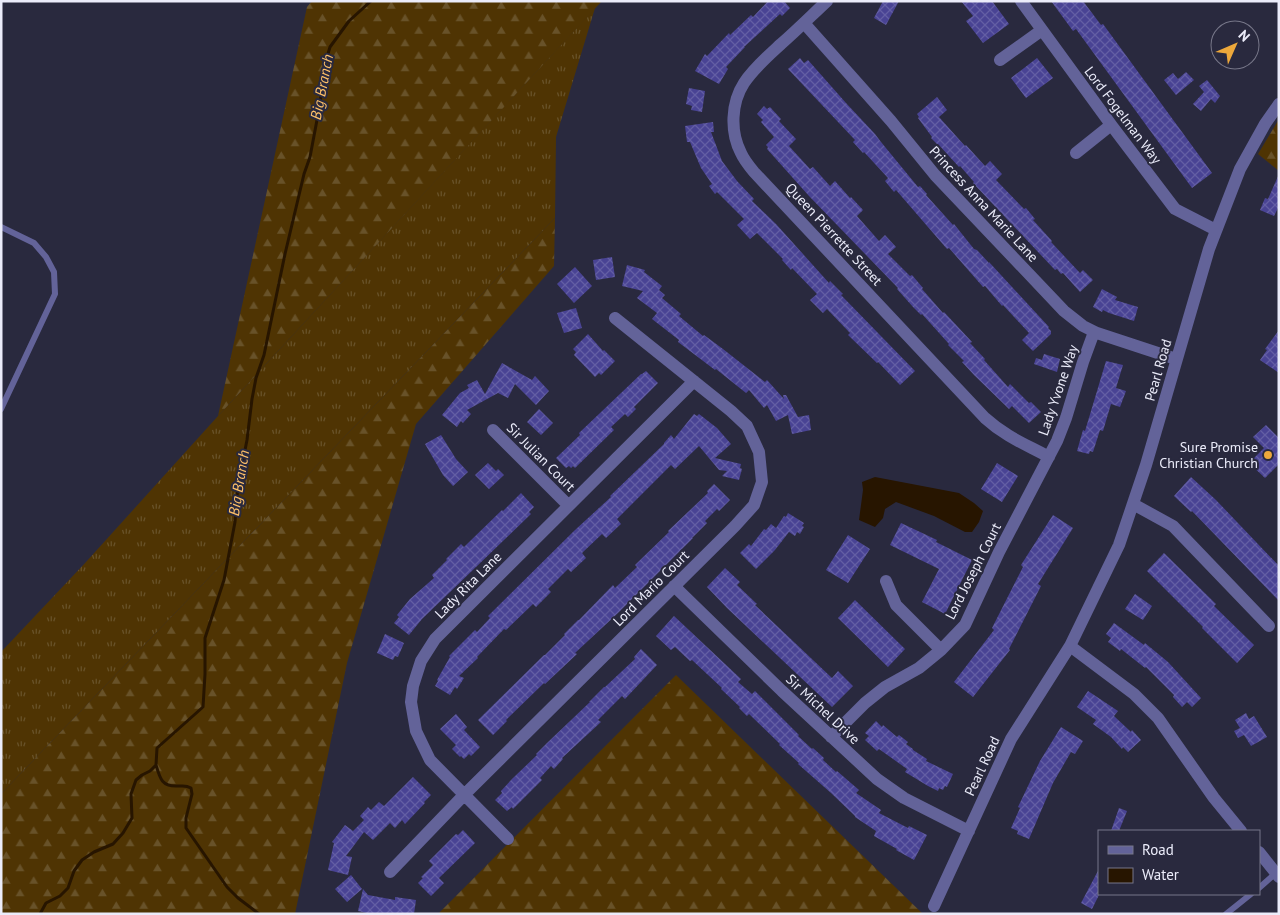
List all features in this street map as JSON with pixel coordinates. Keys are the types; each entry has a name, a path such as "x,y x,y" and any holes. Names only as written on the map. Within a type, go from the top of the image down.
{"street":[{"name":"Queen Pierrette Street","path":"827,1 761,62 740,88 734,106 733,123 736,142 741,153 754,172 985,418 1013,439 1049,457"},
{"name":"Lord Fogelman Way","path":"1021,1 1175,209 1216,230"},
{"name":"Princess Anna Marie Lane","path":"804,23 891,120 934,175 1064,311 1094,332 1176,359"},
{"path":"1000,60 1042,30"},
{"name":"Pearl Road","path":"934,906 1011,739 1070,646 1119,545 1146,466 1209,249 1240,169 1265,124 1279,104"},
{"path":"1076,153 1111,125"},
{"name":"Lord Mario Court","path":"390,872 464,795 754,505 762,482 760,452 747,426 694,381 614,318"},
{"name":"Lady Yvone Way","path":"1049,457 1066,418 1094,332"},
{"name":"Lady Rita Lane","path":"508,839 430,760 416,731 411,702 413,686 420,662 435,639 694,381"},
{"name":"Sir Julian Court","path":"493,430 568,505"},
{"name":"Lord Joseph Court","path":"831,737 865,702 885,687 919,668 941,650 965,625 999,552 1049,457"},
{"path":"1133,504 1173,526 1269,626"},
{"path":"886,581 896,606 941,650"},
{"name":"Sir Michel Drive","path":"674,586 876,779 904,798 969,830"},
{"path":"1070,646 1134,694 1158,718 1214,798 1240,830"},
{"path":"1260,853 1278,875"}],"lane":[{"path":"1,227 34,243 46,257 54,272 54,294 1,409"},
{"path":"1260,887 1278,875"},
{"path":"1226,914 1250,895"}],"green space":[{"path":"312,1 602,1 218,416 307,7"},
{"path":"595,8 556,137 555,218 1,794 1,652"},
{"path":"1279,119 1279,171 1258,154"},
{"path":"555,218 554,266 416,424 347,663 295,914 1,914 1,794"},
{"path":"676,675 923,914 438,914"}],"water":[{"path":"875,477 959,493 983,511 979,522 972,532 965,532 934,516 896,502 885,509 883,518 875,527 859,520 863,490 862,482"}],"building":[{"path":"768,1 784,1 790,8 782,16 780,14 744,47 726,67 728,69 719,84 695,71 705,54 707,56 729,33 730,35 751,15 753,17"},
{"path":"883,1 899,1 886,25 874,18"},
{"path":"961,1 992,1 1009,24 983,43 966,21 973,16"},
{"path":"1051,1 1083,1 1101,25 1103,24 1212,173 1192,188 1076,29 1073,31"},
{"path":"800,58 804,63 808,60 875,134 918,187 920,186 974,249 989,262 1049,327 1051,334 1033,351 1022,340 1029,333 985,286 983,287 949,248 947,249 896,190 894,192 885,181 888,178 863,153 853,142 855,140 788,69"},
{"path":"1037,58 1053,78 1026,98 1011,78"},
{"path":"1186,72 1194,80 1176,95 1164,80 1173,73 1178,79"},
{"path":"1207,80 1220,96 1215,103 1211,99 1201,111 1193,104 1204,92 1199,86"},
{"path":"689,88 705,91 702,112 691,110 692,106 686,104"},
{"path":"937,97 947,110 939,117 985,166 990,161 1002,174 996,180 1024,209 1026,208 1051,242 1080,273 1083,270 1093,280 1080,292 1063,273 1061,274 1057,269 1055,270 973,183 960,166 931,138 917,114"},
{"path":"764,106 767,109 770,107 781,119 779,121 796,139 789,146 810,169 813,167 830,186 835,181 851,197 863,210 857,216 879,241 885,235 896,247 888,254 910,276 912,275 943,313 972,342 970,343 1008,387 1010,384 1041,412 1029,423 1012,406 1009,409 974,375 922,314 913,307 898,288 809,196 767,149 766,145 774,137 761,122 763,120 757,114"},
{"path":"713,122 714,132 711,132 722,161 754,199 752,201 915,371 900,385 848,335 850,333 827,309 823,313 810,300 817,294 792,268 791,270 783,259 757,233 750,239 737,225 744,219 717,192 715,194 709,186 712,184 701,168 690,142 687,142 685,126"},
{"path":"1279,174 1279,206 1274,216 1260,210 1265,198 1268,199"},
{"path":"612,257 615,277 596,280 593,260"},
{"path":"627,265 645,270 644,272 662,286 659,290 665,295 662,298 681,314 679,316 765,382 767,380 784,399 783,395 786,395 798,417 809,415 811,430 792,434 788,415 776,421 767,405 764,408 749,390 746,393 678,342 679,340 652,319 657,313 637,298 643,291 622,286"},
{"path":"575,267 592,286 574,303 557,284"},
{"path":"1102,289 1117,297 1115,300 1138,307 1134,321 1103,310 1102,312 1093,307"},
{"path":"576,308 582,328 564,333 557,313"},
{"path":"1279,330 1279,373 1260,360 1267,350 1265,349"},
{"path":"588,334 615,361 601,375 599,373 595,377 574,355 576,352 573,349"},
{"path":"1044,354 1060,359 1057,372 1034,364 1036,358 1042,360"},
{"path":"1106,361 1123,365 1116,388 1126,391 1120,407 1111,404 1103,431 1100,430 1093,452 1090,451 1089,454 1077,451 1083,430 1085,431"},
{"path":"502,363 532,380 535,376 549,391 536,405 515,384 508,398 498,393 467,410 471,414 463,423 461,421 457,427 442,415 460,393 469,388 467,385 477,380 485,394"},
{"path":"646,371 658,383 634,407 636,409 628,417 625,414 611,427 614,430 575,468 569,466 566,468 556,458 580,435 579,433"},
{"path":"539,409 553,423 541,435 527,422"},
{"path":"694,414 697,416 699,414 717,428 731,444 715,458 741,464 740,468 742,469 739,480 722,476 727,471 719,470 699,446 675,469 671,465 617,519 621,524 606,538 602,534 582,553 586,558 571,572 568,569 548,589 551,592 536,607 533,604 506,630 504,629 459,676 464,678 457,689 455,687 450,695 435,686 449,656 475,630 477,632 490,618 488,616 611,497 671,435 674,439"},
{"name":"Sure Promise Christian Church","path":"1266,425 1279,438 1279,464 1265,478 1249,463 1264,448 1253,437"},
{"path":"441,435 456,459 468,472 453,486 443,475 425,444"},
{"path":"488,463 496,471 498,469 504,475 489,489 475,475"},
{"path":"997,463 1018,476 1002,502 981,489"},
{"path":"1191,477 1216,500 1279,566 1279,601 1192,511 1174,496"},
{"path":"714,484 730,500 719,511 717,509 705,521 707,523 693,538 575,653 577,654 506,720 493,735 478,720 613,585 615,588 637,567 635,565 708,493 707,491"},
{"path":"521,493 534,507 529,512 531,514 422,619 409,635 394,623 399,617 397,615 410,599 434,578 432,575 446,559 461,544 464,547"},
{"path":"788,513 804,523 800,534 797,532 795,536 789,532 775,550 756,569 740,553 749,544 751,546 764,529 766,530 771,524 776,528"},
{"path":"1053,515 1073,528 1038,584 1041,586 1010,650 973,697 954,682 994,630 992,628 1023,567 1021,565"},
{"path":"901,523 937,540 936,542 972,560 945,614 922,602 939,569 890,545"},
{"path":"848,535 870,549 848,583 826,570"},
{"path":"1164,553 1216,604 1214,606 1254,645 1237,663 1147,571"},
{"path":"725,568 740,582 737,585 757,604 755,605 832,678 838,671 853,686 832,707 707,587"},
{"path":"1135,594 1152,606 1143,620 1125,609"},
{"path":"855,600 905,649 888,667 838,618"},
{"path":"674,616 741,679 738,682 752,694 755,691 798,736 824,758 823,760 859,790 856,793 881,810 879,813 908,828 909,826 927,835 914,860 874,836 876,831 855,817 798,764 749,714 747,716 722,688 692,660 690,661 675,647 671,650 656,636"},
{"path":"1114,623 1144,645 1145,643 1168,662 1201,698 1192,707 1187,702 1182,707 1173,697 1174,695 1146,667 1108,642 1111,638 1106,634"},
{"path":"385,634 404,643 398,657 395,656 393,660 377,653"},
{"path":"641,649 657,665 625,699 622,696 598,720 601,722 562,758 554,769 551,766 540,778 542,780 513,809 512,807 507,811 495,800 502,793 501,791 547,743 635,659 634,657"},
{"path":"1088,691 1118,711 1114,716 1141,740 1128,752 1093,724 1096,720 1077,707"},
{"path":"1246,713 1249,719 1254,716 1267,737 1251,746 1244,735 1238,738 1234,731 1240,728 1235,720"},
{"path":"456,714 467,727 464,730 480,747 471,756 469,754 464,759 452,749 456,745 440,729"},
{"path":"876,721 897,737 899,735 908,742 906,744 927,759 926,761 953,774 947,787 945,786 943,790 939,788 938,791 928,786 905,772 907,769 879,749 877,751 865,740 869,736 865,733"},
{"path":"1061,727 1083,741 1075,754 1071,752 1053,783 1029,839 1017,834 1018,831 1011,828 1020,808 1018,807 1040,761"},
{"path":"413,777 431,795 425,803 405,824 402,820 395,828 390,823 373,840 364,832 346,856 352,857 348,875 328,870 334,843 332,842 345,825 353,831 364,820 360,816 368,807 371,810 379,802 384,806"},
{"path":"1119,808 1127,811 1119,830 1111,830"},
{"path":"463,830 475,843 439,878 444,883 431,896 418,883 423,878 421,877 433,865 429,861 456,834 458,835"},
{"path":"1098,871 1099,895 1092,909 1081,903"},
{"path":"351,875 362,889 347,902 335,889"},
{"path":"363,889 368,895 395,900 395,897 416,900 414,914 371,914 358,911"}],"waterway":[{"name":"Big Branch","path":"40,914 46,903 60,896 68,888 74,871 82,860 94,852 113,844 123,833 132,818 131,794 136,780 156,765 157,748 203,707 205,638 224,580 235,522 238,485 256,378 264,355 285,254 304,174 310,157 320,104 324,67 330,47 349,21 371,1"},
{"path":"156,765 160,778 168,785 188,786 191,788 192,794 186,818 186,828 227,887 259,914"}],"place":[{"name":"Sure Promise Christian Church","path":"1268,455"}]}
